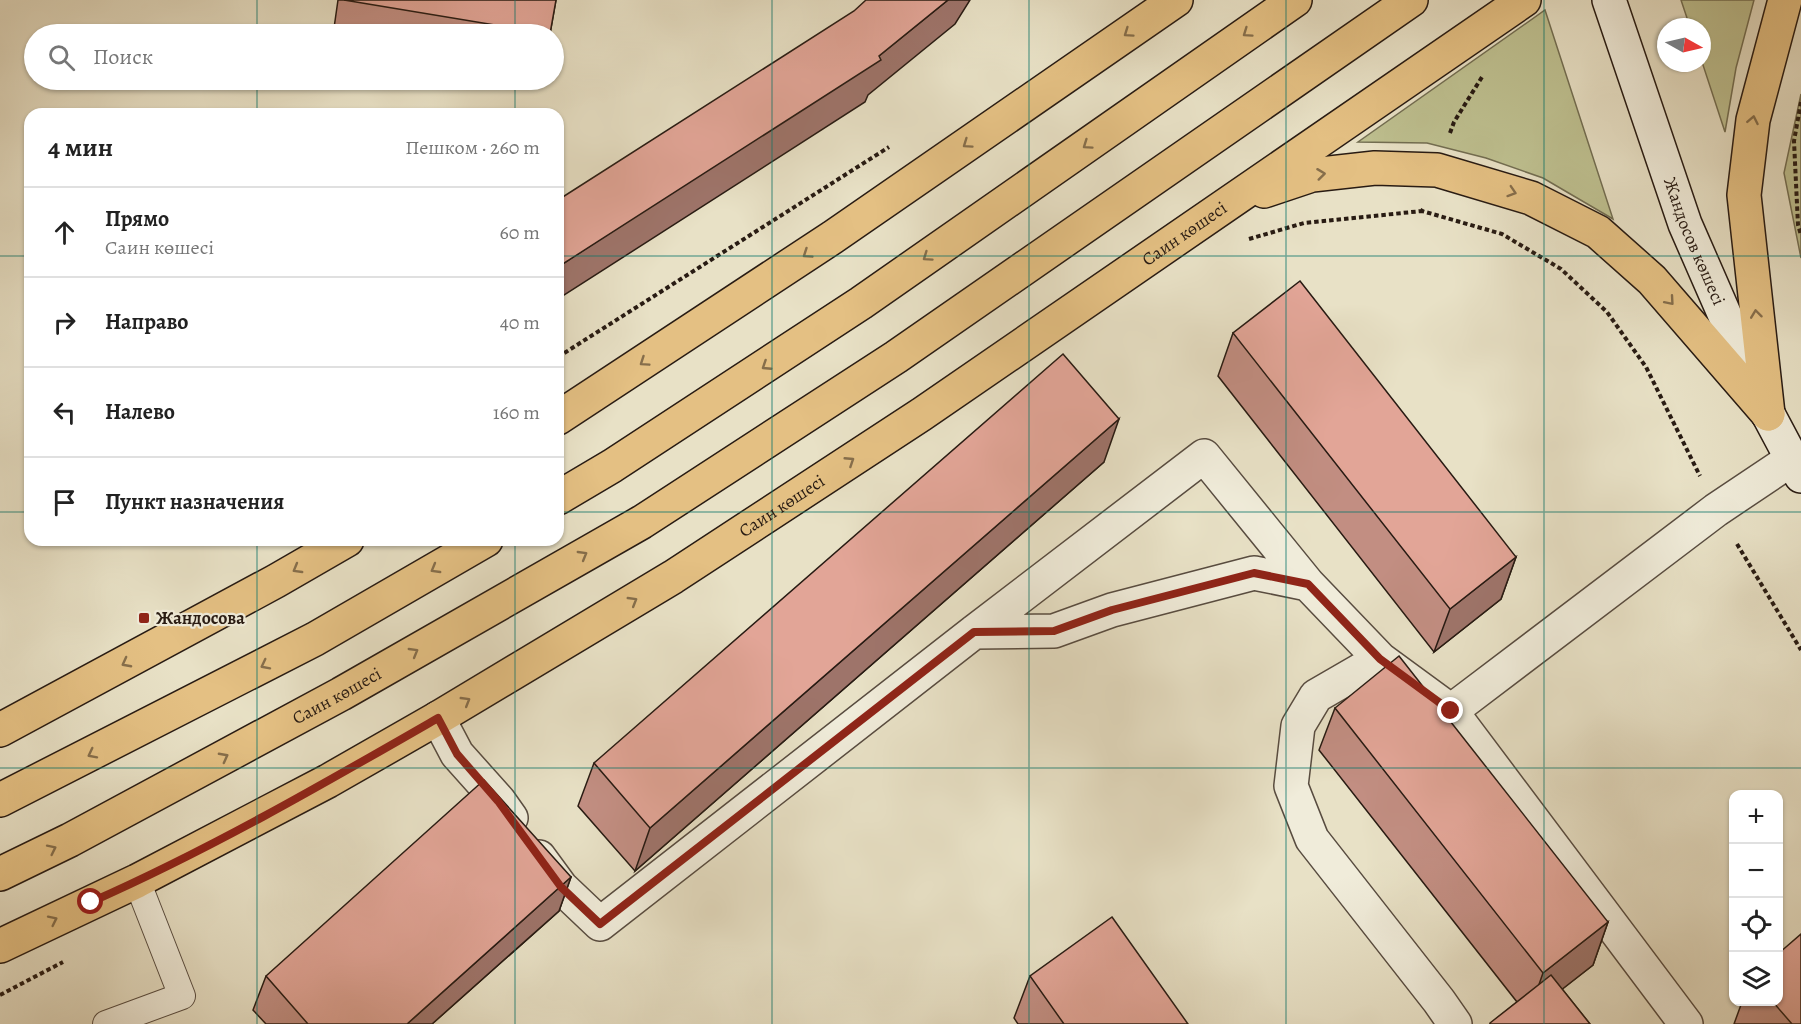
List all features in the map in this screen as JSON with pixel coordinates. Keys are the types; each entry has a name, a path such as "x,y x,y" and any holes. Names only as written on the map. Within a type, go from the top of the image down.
{"main road":[{"path":"564,414 833,237 1176,0"},
{"path":"564,494 612,466 861,303 1295,0"},
{"name":"Саин көшесі","path":"0,874 80,834 341,694 642,522 896,357 1411,0"},
{"path":"1472,37 1484,0"},
{"name":"Саин көшесі","path":"0,946 137,881 328,781 673,577 922,414 1524,0"},
{"path":"1768,414 1744,195 1753,120 1785,0"},
{"path":"1225,204 1312,175 1375,168 1437,170 1532,198 1598,232 1652,280 1768,414"},
{"path":"0,730 266,587 337,546"},
{"path":"0,800 315,639 476,546"}],"street":[{"name":"Жандосов көшесі","path":"1609,0 1685,224 1768,414 1796,467"},
{"path":"438,718 457,754 498,801 561,887 600,924 1204,456 1308,584 1380,659 1451,711 1686,1024"},
{"path":"1451,711 1716,510 1796,467"},
{"path":"974,632 1054,631 1112,610 1254,573 1308,584"},
{"path":"1380,659 1316,696 1298,726 1291,786 1312,839 1455,1024"}],"lane":[{"path":"106,1024 182,996 137,881"}],"path":[{"path":"1449,138 1454,122 1484,74"},
{"path":"1801,102 1794,141 1798,225 1801,235"},
{"path":"564,353 898,141"},
{"path":"1425,201 1422,211 1502,234 1561,269 1607,312 1646,367 1716,510 1801,650"}],"green space":[{"path":"1681,0 1754,0 1736,68 1725,132 1705,72 1711,72 1711,18 1687,18"},
{"path":"1545,10 1613,219 1543,178 1486,158 1427,143 1358,142"},
{"path":"1801,94 1801,258 1784,173"}],"building":[{"path":"344,0 556,0 552,24 489,24"},
{"path":"866,0 948,0 879,56 881,60 564,263 564,196 854,11"},
{"path":"1300,281 1516,557 1450,609 1233,333"},
{"path":"1063,354 1119,419 650,828 594,763"},
{"path":"1399,656 1608,922 1543,973 1335,708"},
{"path":"484,780 571,877 407,1024 308,1024 266,976"},
{"path":"1112,917 1188,1024 1064,1024 1030,976"},
{"path":"1801,934 1801,1024 1792,1024 1776,1006 1783,1006 1783,950"},
{"path":"1551,975 1590,1024 1490,1024 1490,1023"}],"place":[{"name":"Жандосова","path":"144,618"}],"route":[{"path":"91,902 137,881 328,781 438,718 457,754 498,801 561,887 600,924 974,632 1054,631 1112,610 1254,573 1308,584 1380,659 1451,711"}]}
